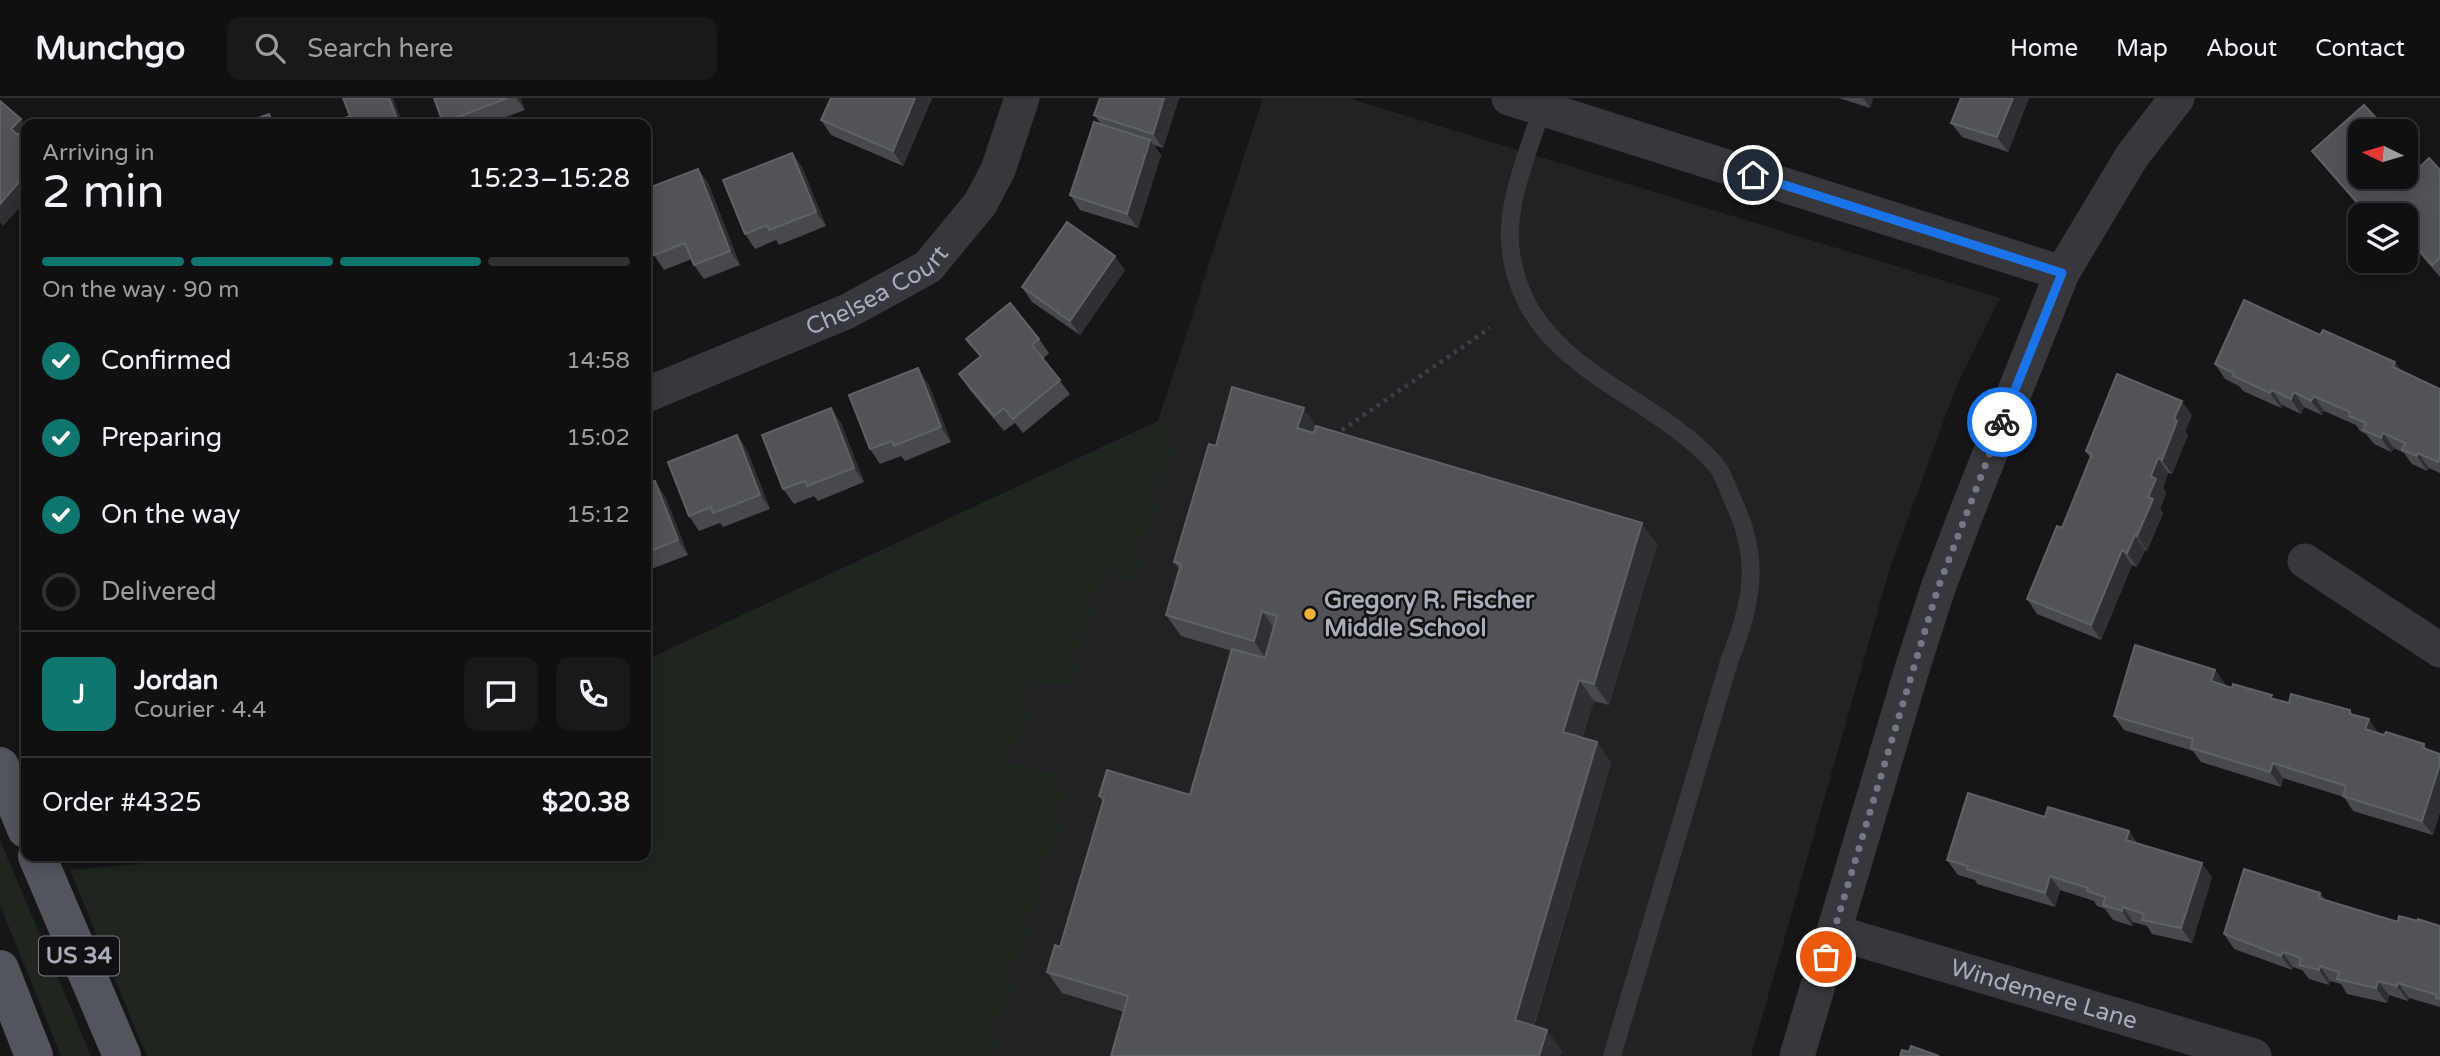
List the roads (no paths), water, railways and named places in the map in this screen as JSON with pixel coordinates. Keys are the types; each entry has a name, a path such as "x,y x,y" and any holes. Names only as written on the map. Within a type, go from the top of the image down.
{"main road":[{"path":"0,766 21,817"},
{"name":"US 34","path":"39,861 122,1056"},
{"name":"US 34","path":"0,969 34,1056"}],"street":[{"name":"Chelsea Court","path":"651,393 848,311 928,267 980,204 998,170 1022,98"},
{"path":"1509,98 1543,103 2062,273"},
{"path":"1797,1056 1938,588 2062,273 2132,156 2177,98"},
{"path":"2305,561 2440,650"},
{"name":"Windemere Lane","path":"1834,932 2254,1056"}],"lane":[{"path":"1543,103 1516,190 1511,225 1511,253 1521,289 1538,324 1564,352 1606,384 1685,435 1718,468 1750,544 1751,584 1745,619 1729,662 1612,1056"}],"place":[{"name":"Gregory R. Fischer Middle School","path":"1310,614"}]}
